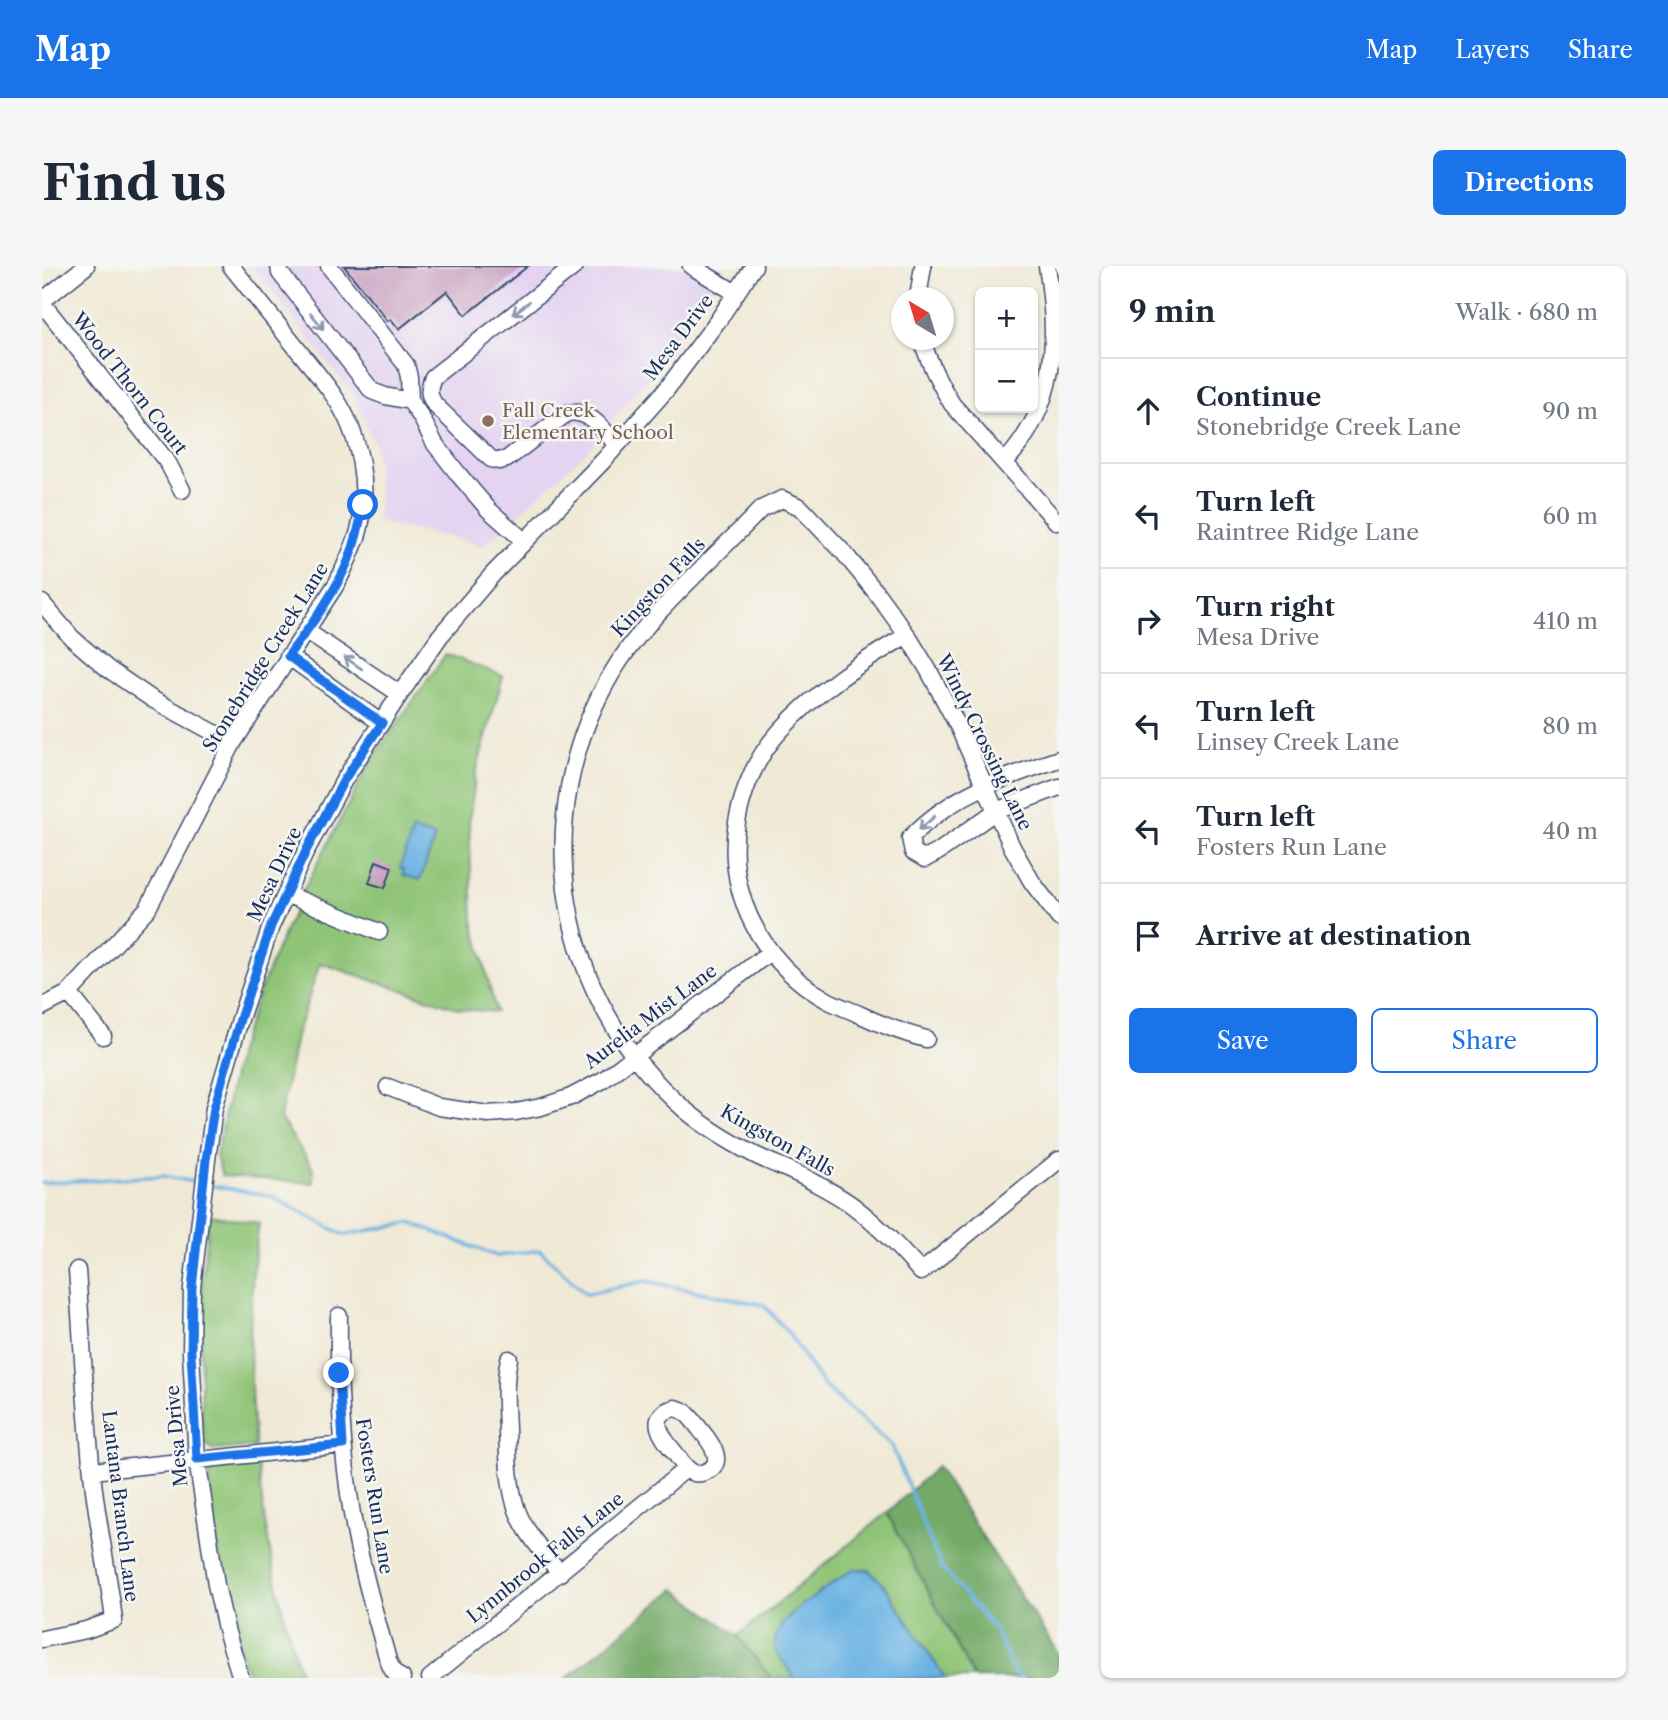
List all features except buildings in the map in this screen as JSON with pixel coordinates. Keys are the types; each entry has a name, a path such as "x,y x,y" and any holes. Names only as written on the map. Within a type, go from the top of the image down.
{"street":[{"path":"42,302 86,266"},
{"name":"Stonebridge Creek Lane","path":"42,1007 69,993 148,908 233,743 337,583 358,532 363,505 362,477 358,449 348,421 335,397 231,266"},
{"path":"279,266 280,273 372,391 410,401"},
{"path":"329,266 406,365 410,401 435,443 489,510 524,541"},
{"path":"575,266 433,377 429,396 491,459 507,459 567,413 576,411 586,414 617,445"},
{"path":"691,266 736,293"},
{"name":"Mesa Drive","path":"241,1678 216,1585 197,1459 191,1353 192,1288 214,1108 271,926 307,849 344,780 440,636 493,573 617,445 666,390 719,319 754,266"},
{"path":"920,287 923,266"},
{"path":"1005,462 1034,424 1045,402 1053,374 1058,343 1056,288 1047,266"},
{"name":"Wood Thorn Court","path":"42,302 168,463 182,491"},
{"path":"925,350 939,384 952,404 1057,522"},
{"name":"Windy Crossing Lane","path":"782,499 800,507 844,553 906,635 929,671 958,726 1013,847 1032,881 1059,918"},
{"name":"Kingston Falls","path":"782,499 761,509 661,609 634,640 612,672 580,742 564,815 563,853 573,929 596,993 614,1027 634,1055 656,1082 685,1110 720,1136 815,1183 856,1208 890,1238 921,1272 1059,1160"},
{"path":"42,603 72,638 108,669 152,699 233,743"},
{"path":"306,631 400,694"},
{"path":"906,635 863,662 814,699 779,732 755,766 741,799 734,839 736,875 744,907 770,952 789,972 826,999 898,1032 926,1040"},
{"path":"288,656 382,723"},
{"path":"1059,759 960,798 926,822 910,838 913,852 926,859 996,811 1059,787"},
{"path":"286,894 379,932"},
{"name":"Aurelia Mist Lane","path":"388,1087 439,1107 488,1114 541,1107 570,1097 603,1080 770,952"},
{"path":"69,993 103,1036"},
{"name":"Lantana Branch Lane","path":"42,1639 86,1630 114,1620 92,1471 77,1270"},
{"name":"Fosters Run Lane","path":"339,1316 343,1445 356,1537 388,1660 399,1677"},
{"path":"509,1359 505,1384 513,1496 528,1533 560,1573"},
{"path":"92,1471 343,1445"},
{"name":"Lynnbrook Falls Lane","path":"430,1678 687,1468"}],"shaded area":[{"name":"Fall Creek Elementary School","path":"252,266 725,266 671,350 584,454 483,546 377,522 379,491 375,445 355,397"}],"green space":[{"path":"446,654 503,676 476,772 469,822 473,920 496,1012 460,1009 320,963 296,1036 280,1118 313,1168 313,1183 222,1176 216,1156 238,1052 277,949 303,891 371,761"},
{"path":"209,1215 259,1223 250,1334 255,1446 214,1450 203,1439 201,1327"},
{"path":"257,1461 274,1571 302,1678 249,1678 223,1579 210,1494 211,1470 219,1466"},
{"path":"937,1466 1059,1655 1059,1678 974,1678 887,1513"},
{"path":"887,1513 974,1678 771,1678 738,1636"},
{"path":"675,1589 738,1636 771,1678 567,1678"}],"water":[{"path":"413,830 435,837 420,880 403,875 404,869 400,868"},
{"path":"853,1569 869,1570 884,1585 945,1678 795,1678 776,1652 775,1639 782,1623 798,1608"}],"waterway":[{"path":"42,1183 163,1176 200,1183"},
{"path":"208,1185 271,1196 344,1235 410,1223 497,1256 540,1250 586,1294 645,1281 764,1305 789,1334 823,1385 892,1446 941,1567 995,1630 1014,1673 1022,1678"}],"place":[{"name":"Fall Creek Elementary School","path":"488,421"}],"route":[{"path":"339,1373 343,1445 197,1459 191,1353 192,1288 214,1108 271,926 307,849 344,780 382,723 288,656 337,583 349,559 363,505"}]}
